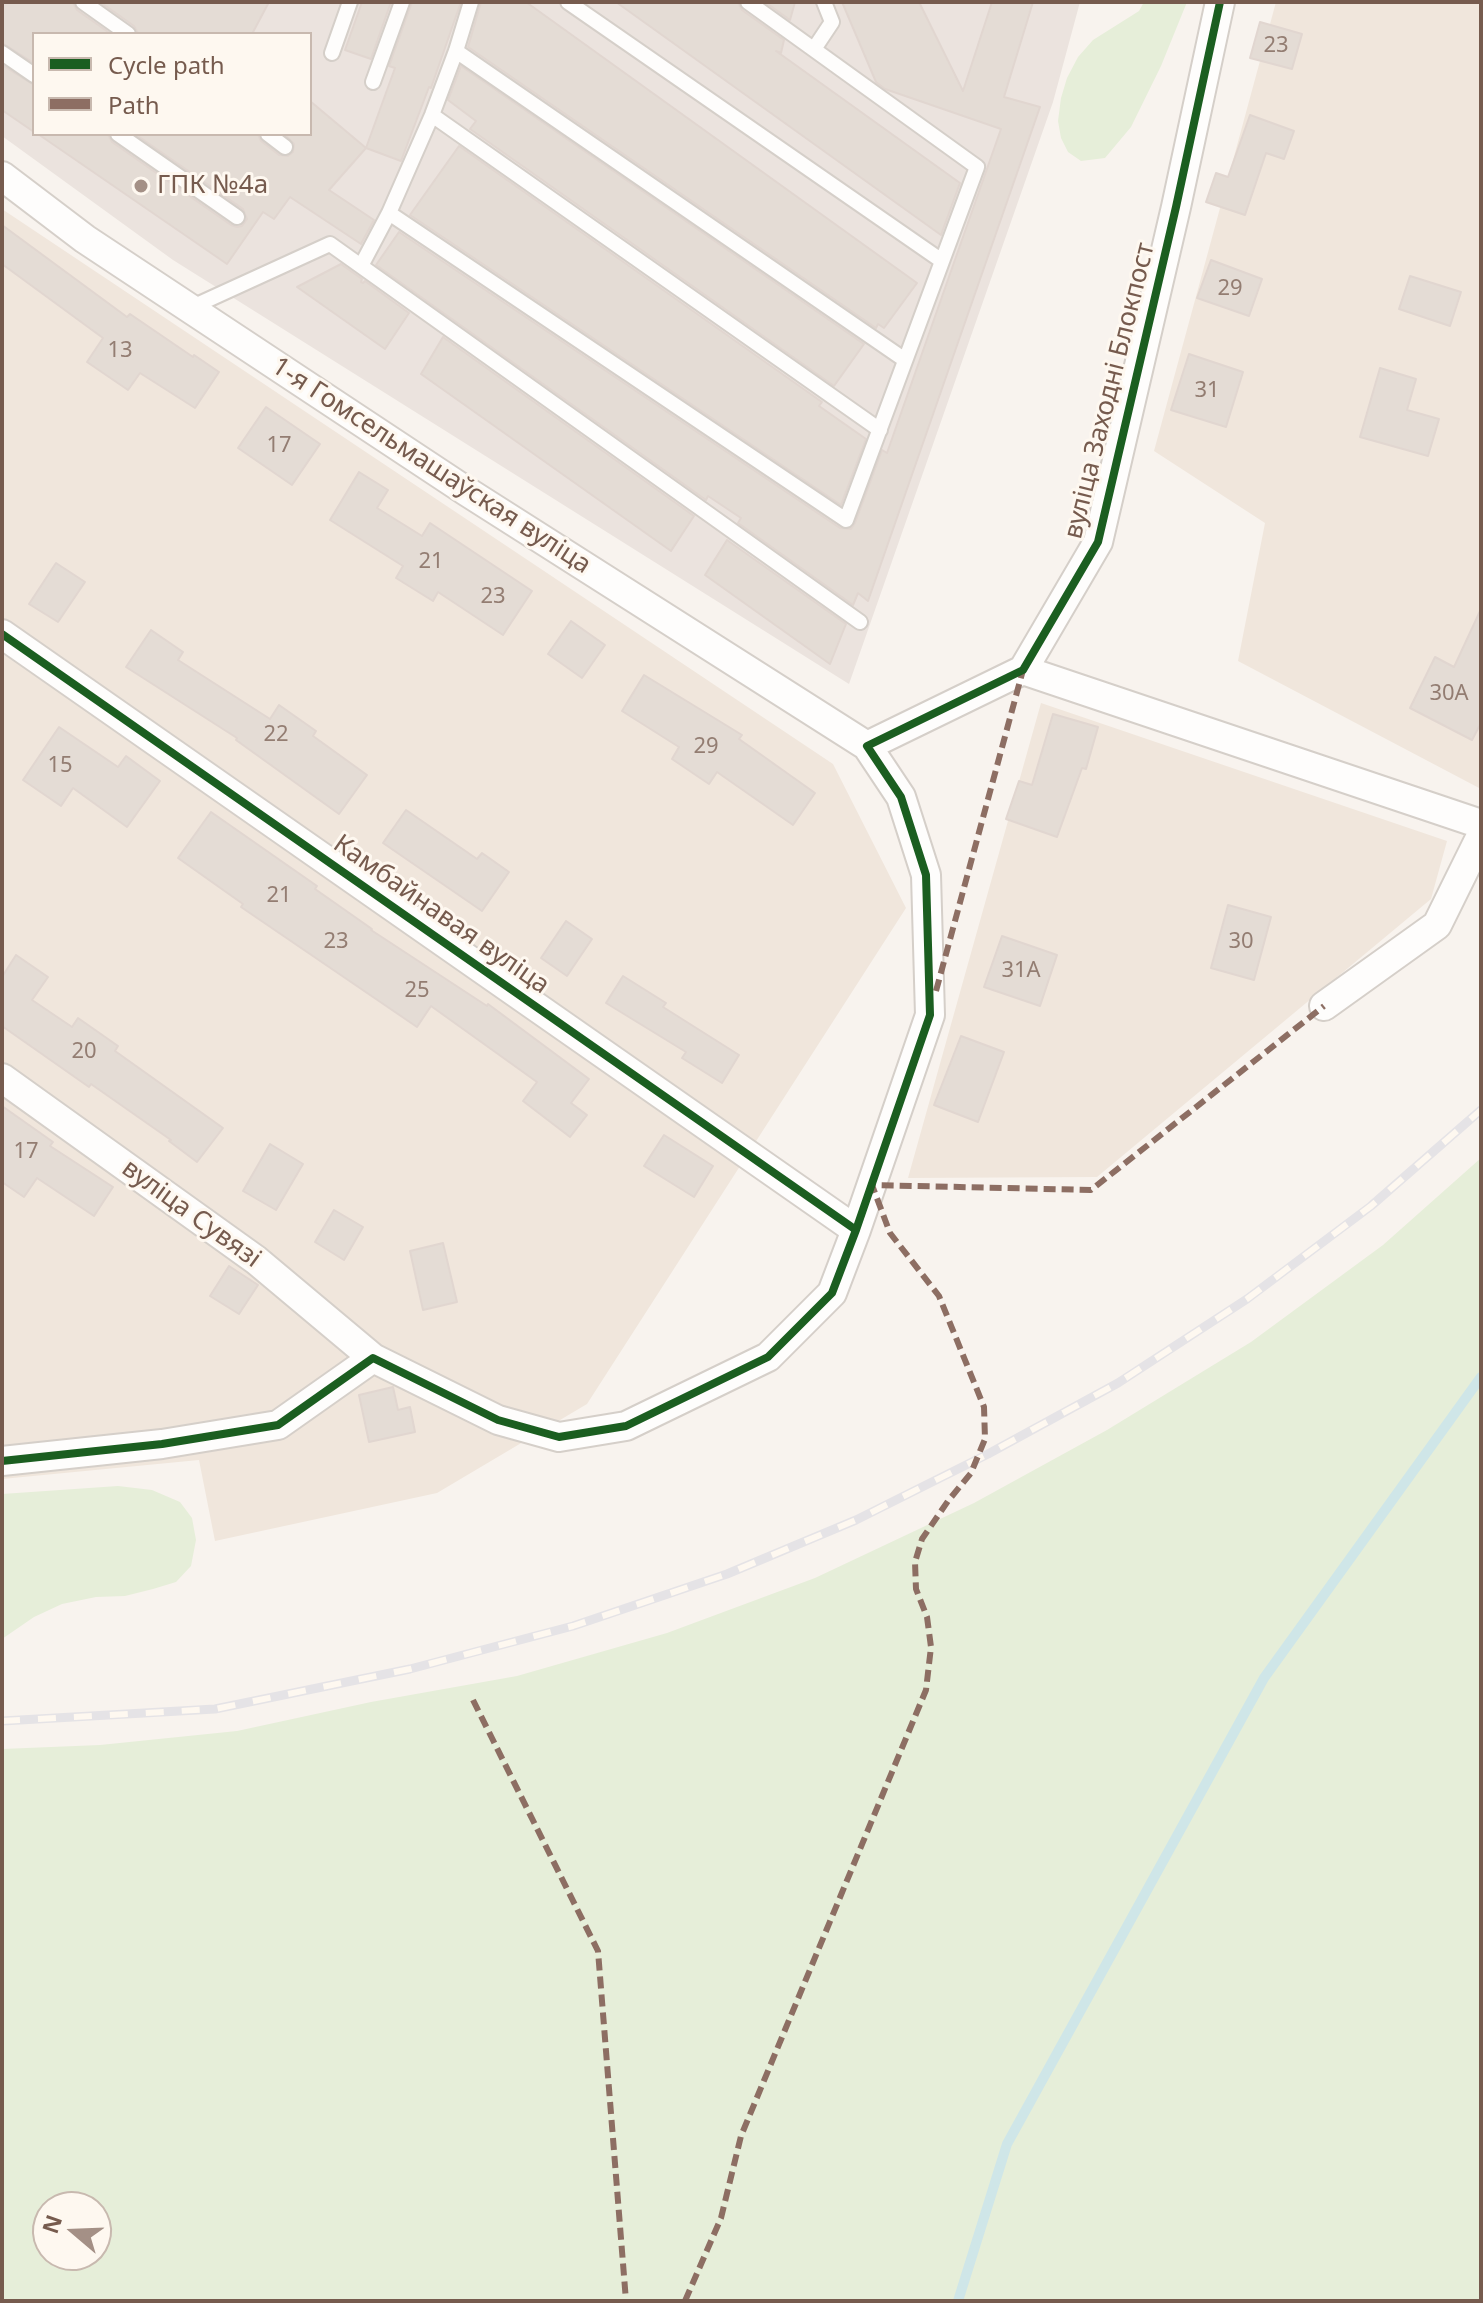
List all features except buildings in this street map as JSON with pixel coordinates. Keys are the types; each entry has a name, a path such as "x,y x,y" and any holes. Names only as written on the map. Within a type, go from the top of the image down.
{"street":[{"name":"вуліца Заходні Блокпост","path":"1023,670 1098,542 1220,2"},
{"name":"1-я Гомсельмашаўская вуліца","path":"2,176 85,239 466,491 867,746"},
{"name":"Камбайнавая вуліца","path":"2,634 856,1230"},
{"path":"856,1230 930,1015 926,875 901,797 867,746 1023,670 1481,824"},
{"path":"1324,1006 1437,925 1481,836"},
{"name":"вуліца Сувязі","path":"2,1078 256,1260 373,1358 498,1420 559,1437 626,1426 768,1357 832,1293 856,1230"},
{"path":"2,1461 162,1444 278,1425 373,1358"}],"lane":[{"path":"83,2 125,32"},
{"path":"332,53 350,2"},
{"path":"373,82 402,2"},
{"path":"361,266 389,213 432,115 471,2"},
{"path":"568,2 942,261"},
{"path":"389,213 846,520 977,167 748,2"},
{"path":"814,49 832,22 824,2"},
{"path":"456,51 905,360"},
{"path":"2,53 32,74"},
{"path":"432,115 880,430"},
{"path":"121,136 237,217"},
{"path":"271,136 285,147"},
{"path":"190,308 330,244 860,622"}],"shaded area":[{"path":"2,2 1080,2 1053,102 849,684 173,260 2,136"},
{"path":"1276,2 1481,2 1481,789 1238,661 1265,523 1154,451"},
{"path":"2,209 833,764 906,908 587,1404 437,1493 215,1541 199,1460 2,1479"},
{"path":"1041,703 1447,841 1431,899 1097,1177 908,1178"}],"green space":[{"path":"1144,2 1187,2 1161,66 1131,127 1105,158 1081,161 1068,152 1058,121 1067,78 1078,57 1093,40 1139,11"},
{"path":"1481,1158 1481,2301 2,2301 2,1749 100,1745 237,1731 371,1702 517,1676 667,1633 815,1578 974,1503 1107,1430 1251,1342 1383,1245"},
{"path":"118,1486 152,1490 180,1502 192,1518 196,1540 191,1566 176,1582 153,1589 62,1604 34,1617 2,1639 2,1494"}],"waterway":[{"path":"958,2301 1007,2144 1264,1678 1481,1377"}],"railway":[{"path":"2,1721 215,1709 410,1669 573,1626 727,1574 856,1520 988,1454 1118,1383 1247,1299 1371,1206 1481,1110"}],"marked path":[{"path":"936,991 1023,670"},
{"path":"685,2301 721,2218 741,2136 926,1690 931,1647 927,1617 916,1589 915,1562 922,1539 971,1473 985,1439 984,1407 939,1296 890,1233 872,1185 1091,1190 1324,1006"},
{"path":"473,1700 598,1951 626,2301"}],"cycle path":[{"path":"2,1461 162,1444 278,1425 373,1358 498,1420 559,1437 626,1426 768,1357 832,1293 930,1015 926,875 901,797 867,746 1023,670 1098,542 1220,2"},
{"path":"2,634 856,1230"}],"place":[{"name":"ГПК №4а","path":"141,186"}]}
